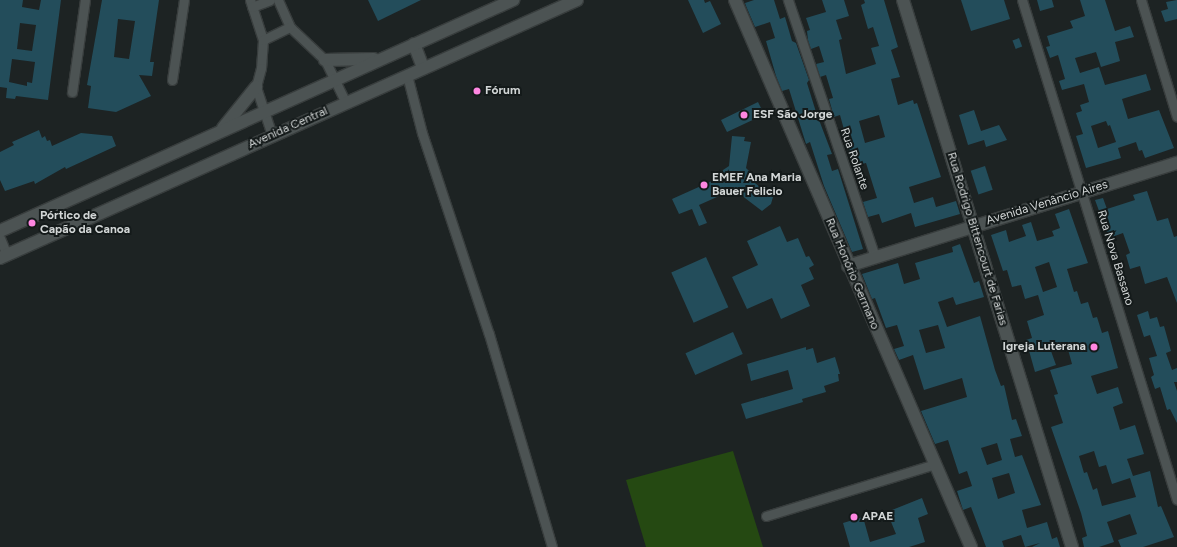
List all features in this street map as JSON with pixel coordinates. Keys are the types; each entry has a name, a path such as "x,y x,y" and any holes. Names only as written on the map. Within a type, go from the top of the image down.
{"street":[{"path":"72,92 85,0"},
{"path":"172,80 184,0"},
{"path":"221,130 256,87 261,68 262,40 251,4 270,0"},
{"path":"278,0 290,27 325,60 346,103"},
{"path":"0,231 264,110 514,0"},
{"name":"Avenida Central","path":"3,256 577,0"},
{"name":"Rua Honório Germano","path":"735,0 848,266 971,547"},
{"name":"Rua Rolante","path":"788,0 875,257"},
{"name":"Rua Rodrigo Bittencourt de Farias","path":"904,0 1072,547"},
{"name":"Rua Nova Bassano","path":"1022,0 1177,500"},
{"path":"1141,0 1177,117"},
{"path":"262,40 290,27"},
{"path":"414,44 423,68"},
{"path":"325,60 381,58"},
{"path":"407,75 422,133 489,334 552,547"},
{"path":"256,87 272,135"},
{"name":"Avenida Venâncio Aires","path":"848,266 1177,163"},
{"path":"0,238 3,256"},
{"path":"766,516 935,464"}],"green space":[{"path":"733,451 763,547 646,547 626,480"}],"building":[{"path":"0,0 23,0 22,7 39,10 41,0 61,0 48,100 16,96 15,99 6,98 7,88 0,87","holes":["20,23 36,25 32,51 17,49","12,59 35,62 32,83 27,82 27,86 9,82"]},
{"path":"102,0 159,0 150,62 154,62 152,76 139,75 151,96 116,112 88,108 91,86 87,85","holes":["118,19 135,21 129,59 114,57"]},
{"path":"368,0 421,0 378,21"},
{"path":"688,0 704,0 705,3 710,1 721,24 703,33"},
{"path":"754,0 774,0 780,19 785,17 792,41 796,43 809,80 807,83 816,112 832,154 827,155 832,171 838,169 863,249 852,252 824,186 810,142 806,144 789,89 782,91 776,76 766,41 775,38 770,22 755,27 746,6 745,3"},
{"path":"822,0 844,0 849,16 836,20 842,39 839,40 846,74 876,64 871,48 879,46 873,27 868,29 861,5 865,3 864,0 884,0 898,47 891,50 900,77 891,79 898,105 913,100 914,104 917,103 941,177 909,187 914,203 933,197 936,207 956,201 960,214 915,227 911,213 882,223 879,214 868,217 863,202 877,198 866,163 854,166 840,115 834,117 829,99 833,98 826,75 820,77 816,64 824,62 819,46 811,49 808,40 807,31 810,30 806,18 826,12","holes":["879,115 885,137 865,143 859,121"]},
{"path":"961,0 1004,0 1010,19 971,31"},
{"path":"1037,0 1052,0 1054,7 1040,11"},
{"path":"1080,0 1105,0 1115,31 1130,26 1134,37 1115,42 1120,61 1101,67 1096,52 1075,58 1080,73 1099,67 1105,85 1146,74 1151,90 1122,99 1128,119 1159,110 1174,148 1145,158 1142,150 1139,151 1136,142 1118,148 1121,158 1086,168 1076,136 1083,134 1076,113 1082,111 1080,105 1089,102 1084,84 1062,90 1059,81 1065,79 1058,55 1050,58 1046,47 1050,46 1047,36 1073,28 1070,21 1085,16","holes":["1106,121 1108,126 1110,125 1116,142 1098,148 1091,126"]},
{"path":"1177,0 1177,19 1165,22 1161,11 1168,9 1166,2"},
{"path":"1019,38 1022,46 1016,49 1012,41"},
{"name":"ESF São Jorge","path":"758,102 762,110 757,113 759,117 727,132 721,120"},
{"path":"974,110 981,131 999,125 1007,140 986,147 984,140 968,145 959,115"},
{"path":"39,130 42,138 45,136 47,141 50,140 52,146 81,133 112,136 116,146 66,169 65,167 35,184 34,181 5,191 0,180 0,152 14,145 12,142"},
{"path":"732,136 745,137 744,141 751,142 746,168 750,172 751,180 773,197 771,204 762,211 741,195 735,197 726,193 699,205 707,223 699,226 692,209 679,214 672,199 721,177 723,170 729,166"},
{"path":"985,166 993,190 978,194 971,171"},
{"path":"1147,191 1157,221 1168,218 1174,237 1177,236 1177,303 1167,277 1145,284 1140,266 1130,269 1126,255 1130,253 1123,233 1109,238 1095,200 1103,198 1107,209 1135,200 1133,195"},
{"path":"1069,209 1088,263 1067,269 1074,292 1077,291 1081,304 1088,302 1093,318 1097,317 1102,333 1108,331 1118,368 1091,376 1097,394 1118,387 1123,403 1113,407 1120,430 1135,425 1144,454 1127,459 1133,476 1150,471 1158,507 1161,506 1174,537 1143,547 1121,547 1118,540 1137,534 1130,514 1107,522 1114,542 1099,547 1084,547 1082,538 1087,536 1081,513 1051,427 1063,423 1054,395 1058,394 1050,370 1072,364 1067,346 1051,351 1056,365 1035,372 1026,340 1032,338 1027,321 1044,315 1038,295 1025,299 1021,285 1012,287 1007,270 1003,271 991,235 1006,230 1009,242 1026,236 1022,225 1031,222 1037,241 1054,236 1052,231 1060,228 1055,214","holes":["1049,262 1057,287 1043,292 1035,267","1094,451 1099,467 1106,465 1112,484 1130,478 1136,497 1102,506 1097,488 1093,490 1087,472 1084,473 1079,456"]},
{"path":"780,226 787,242 798,238 806,257 809,256 814,265 809,268 814,279 801,285 810,306 781,319 772,298 747,309 732,277 758,265 747,241"},
{"path":"960,244 974,283 979,281 984,297 956,305 953,297 938,302 947,327 980,316 995,370 1001,386 1004,385 1012,420 1016,419 1022,436 1010,439 1015,457 1022,455 1041,505 1022,510 1027,528 1047,522 1052,539 1057,537 1060,547 1032,547 1040,543 1025,547 1021,535 1002,541 1004,547 986,547 971,507 963,510 957,491 972,486 967,471 959,474 948,440 935,444 921,411 967,397 962,378 924,390 913,355 899,360 894,349 904,346 897,325 886,328 875,298 872,299 862,274 898,263 904,284 920,279 915,263 953,252 952,247","holes":["938,325 945,348 926,353 919,330","997,443 1002,460 987,465 981,448","1009,473 1015,493 998,499 992,478"]},
{"path":"706,257 728,307 694,323 671,272"},
{"path":"1148,311 1150,319 1157,317 1160,327 1164,326 1171,351 1166,353 1172,370 1177,368 1177,382 1174,382 1177,391 1177,423 1170,409 1167,410 1160,387 1155,389 1151,377 1154,375 1149,358 1157,356 1150,335 1144,337 1137,315"},
{"path":"733,332 743,354 695,375 685,353"},
{"path":"806,347 806,350 813,348 817,363 835,357 840,374 838,374 839,381 824,386 826,392 802,399 803,402 746,419 741,404 793,389 788,370 751,381 747,364"},
{"path":"922,498 928,514 918,518 925,542 909,547 850,547 843,523 863,517 870,542 896,534 887,512"}],"place":[{"name":"Fórum","path":"477,91"},
{"name":"ESF São Jorge","path":"744,115"},
{"name":"EMEF Ana Maria Bauer Felicio","path":"704,185"},
{"name":"Pórtico de Capão da Canoa","path":"32,223"},
{"name":"Igreja Luterana","path":"1094,347"},
{"name":"APAE","path":"854,517"}]}
